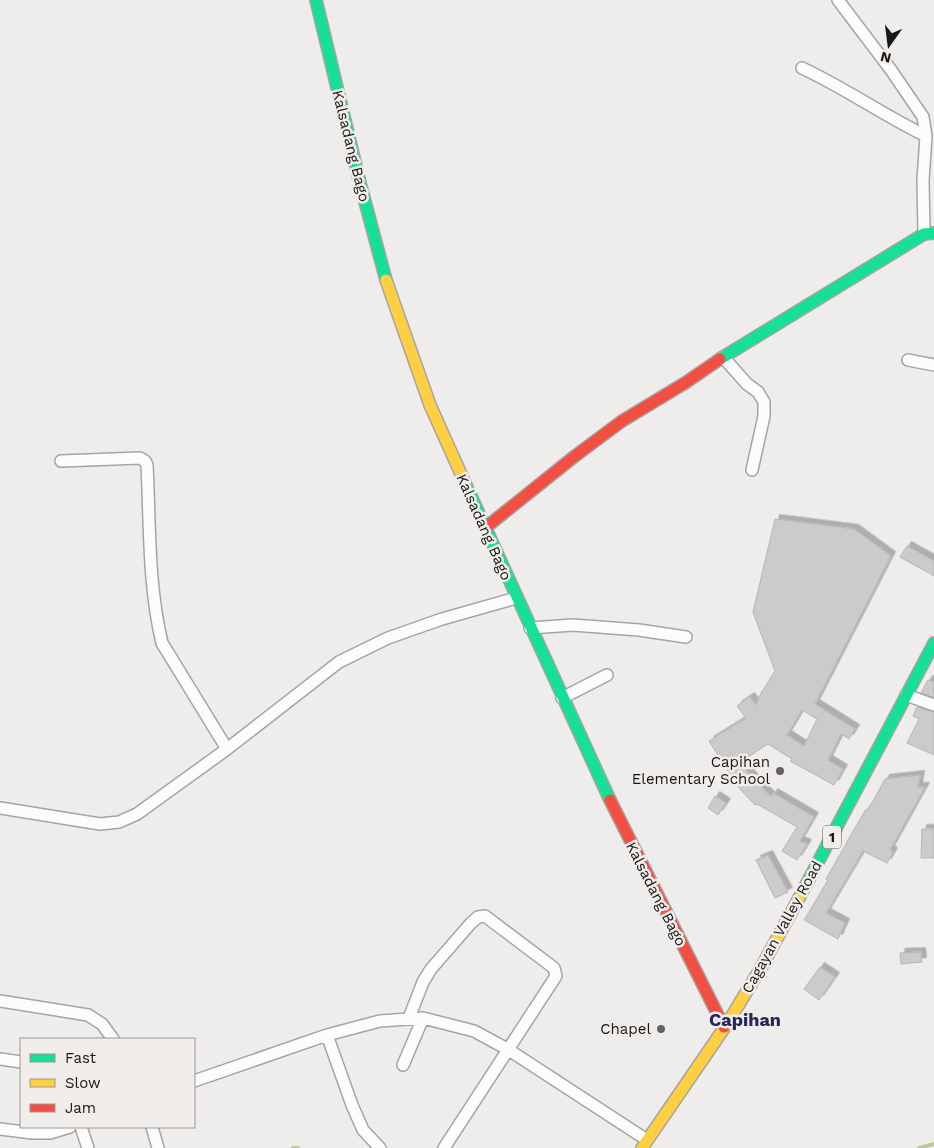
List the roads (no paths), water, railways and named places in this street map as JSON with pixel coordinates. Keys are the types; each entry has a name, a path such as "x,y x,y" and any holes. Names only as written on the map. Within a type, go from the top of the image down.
{"main road":[{"name":"Kalsadang Bago","path":"316,0 385,278 430,405 516,598 619,820 724,1028"},
{"path":"485,528 622,421 685,383 723,356 929,234"},
{"name":"Cagayan Valley Road","path":"645,1144 724,1028 780,933 934,643"}],"street":[{"path":"838,0 923,117 926,136 923,180 929,234"},
{"path":"802,68 836,84 905,126 926,136"},
{"path":"723,356 747,384 758,392 764,402 764,416 752,470"},
{"path":"908,360 934,365"},
{"path":"61,461 140,458 145,460 147,465 152,574 158,626 162,643 227,748"},
{"path":"0,808 100,824 119,822 137,814 339,662 388,638 433,622 516,598"},
{"path":"530,628 573,625 639,630 686,638"},
{"path":"562,698 607,675"},
{"path":"906,695 934,705"},
{"path":"409,1018 423,982 431,969 478,917 485,916 554,968 556,976 444,1148"},
{"path":"0,1001 88,1016 102,1024 112,1038"},
{"path":"403,1065 423,1018"},
{"path":"195,1081 327,1035 380,1021 423,1018 474,1031 509,1050 645,1144"},
{"path":"327,1035 363,1130 380,1148"},
{"path":"0,1059 20,1062"},
{"path":"0,1129 50,1133 67,1128"},
{"path":"81,1128 88,1148"},
{"path":"152,1128 158,1148"}],"waterway":[{"path":"919,1148 934,1144"},
{"path":"293,1148 298,1148"}],"place":[{"name":"Capihan Elementary School","path":"780,771"},
{"name":"Chapel","path":"661,1029"}],"district":[{"name":"Capihan","path":"745,1019"}]}
